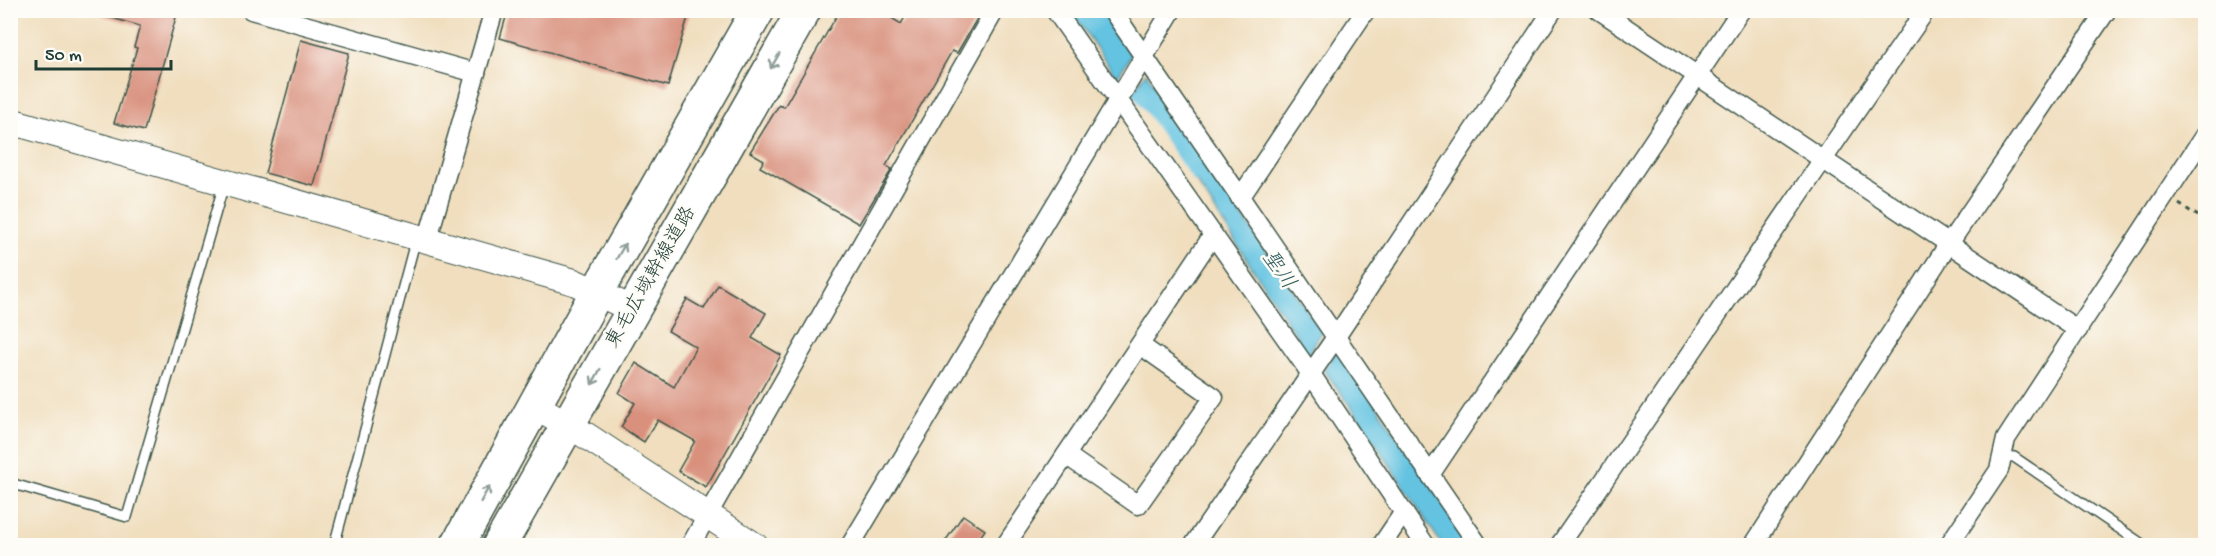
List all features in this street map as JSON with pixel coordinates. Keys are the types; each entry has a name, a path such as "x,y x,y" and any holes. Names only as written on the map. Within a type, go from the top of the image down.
{"highway":[{"name":"東毛広域幹線道路","path":"457,546 597,292 758,10"},
{"name":"東毛広域幹線道路","path":"499,546 804,10"}],"street":[{"path":"251,10 301,17 476,73"},
{"path":"422,239 494,10"},
{"path":"690,546 995,10"},
{"path":"1055,10 1121,97 1214,236 1312,372 1426,546"},
{"path":"1112,10 1142,62 1240,198 1335,340 1479,546"},
{"path":"850,546 1172,10"},
{"path":"1240,198 1366,10"},
{"path":"1193,546 1335,340 1553,10"},
{"path":"1599,10 2078,330"},
{"path":"1430,475 1741,10"},
{"path":"1559,546 1687,361 1821,160 1926,10"},
{"path":"1753,546 1948,245 2107,10"},
{"path":"10,121 574,282 634,310"},
{"path":"1948,546 1999,470 2006,439 2205,133"},
{"path":"1005,546 1214,236"},
{"path":"1066,455 1138,505 1214,397 1140,345"},
{"path":"534,405 569,425 755,546"},
{"path":"1381,546 1404,512"}],"lane":[{"path":"10,483 127,517 225,181"},
{"path":"334,546 422,239"},
{"path":"2003,456 2014,457 2145,546"}],"path":[{"path":"2164,194 2205,221"}],"water":[{"path":"1071,11 1102,11 1132,54 1117,78"},
{"path":"1146,72 1322,332 1308,354 1194,178 1134,91"},
{"path":"1338,349 1471,545 1442,545 1361,421 1324,370"}],"building":[{"path":"102,10 178,10 144,131 114,123 137,48 134,47 140,26 101,15"},
{"path":"508,10 690,10 668,86 500,38"},
{"path":"840,10 879,10 901,24 909,10 982,10 957,53 952,51 886,166 892,169 859,224 760,167 764,160 750,152 779,105 784,107"},
{"path":"301,40 349,53 314,186 265,173"},
{"path":"718,285 766,313 752,338 781,355 706,487 678,471 695,441 658,420 644,442 621,427 635,403 619,393 636,363 674,387 696,347 668,331 687,299 704,309"},
{"path":"963,515 985,530 974,546 942,546"}],"waterway":[{"name":"聖川","path":"1132,88 1195,179"}]}
